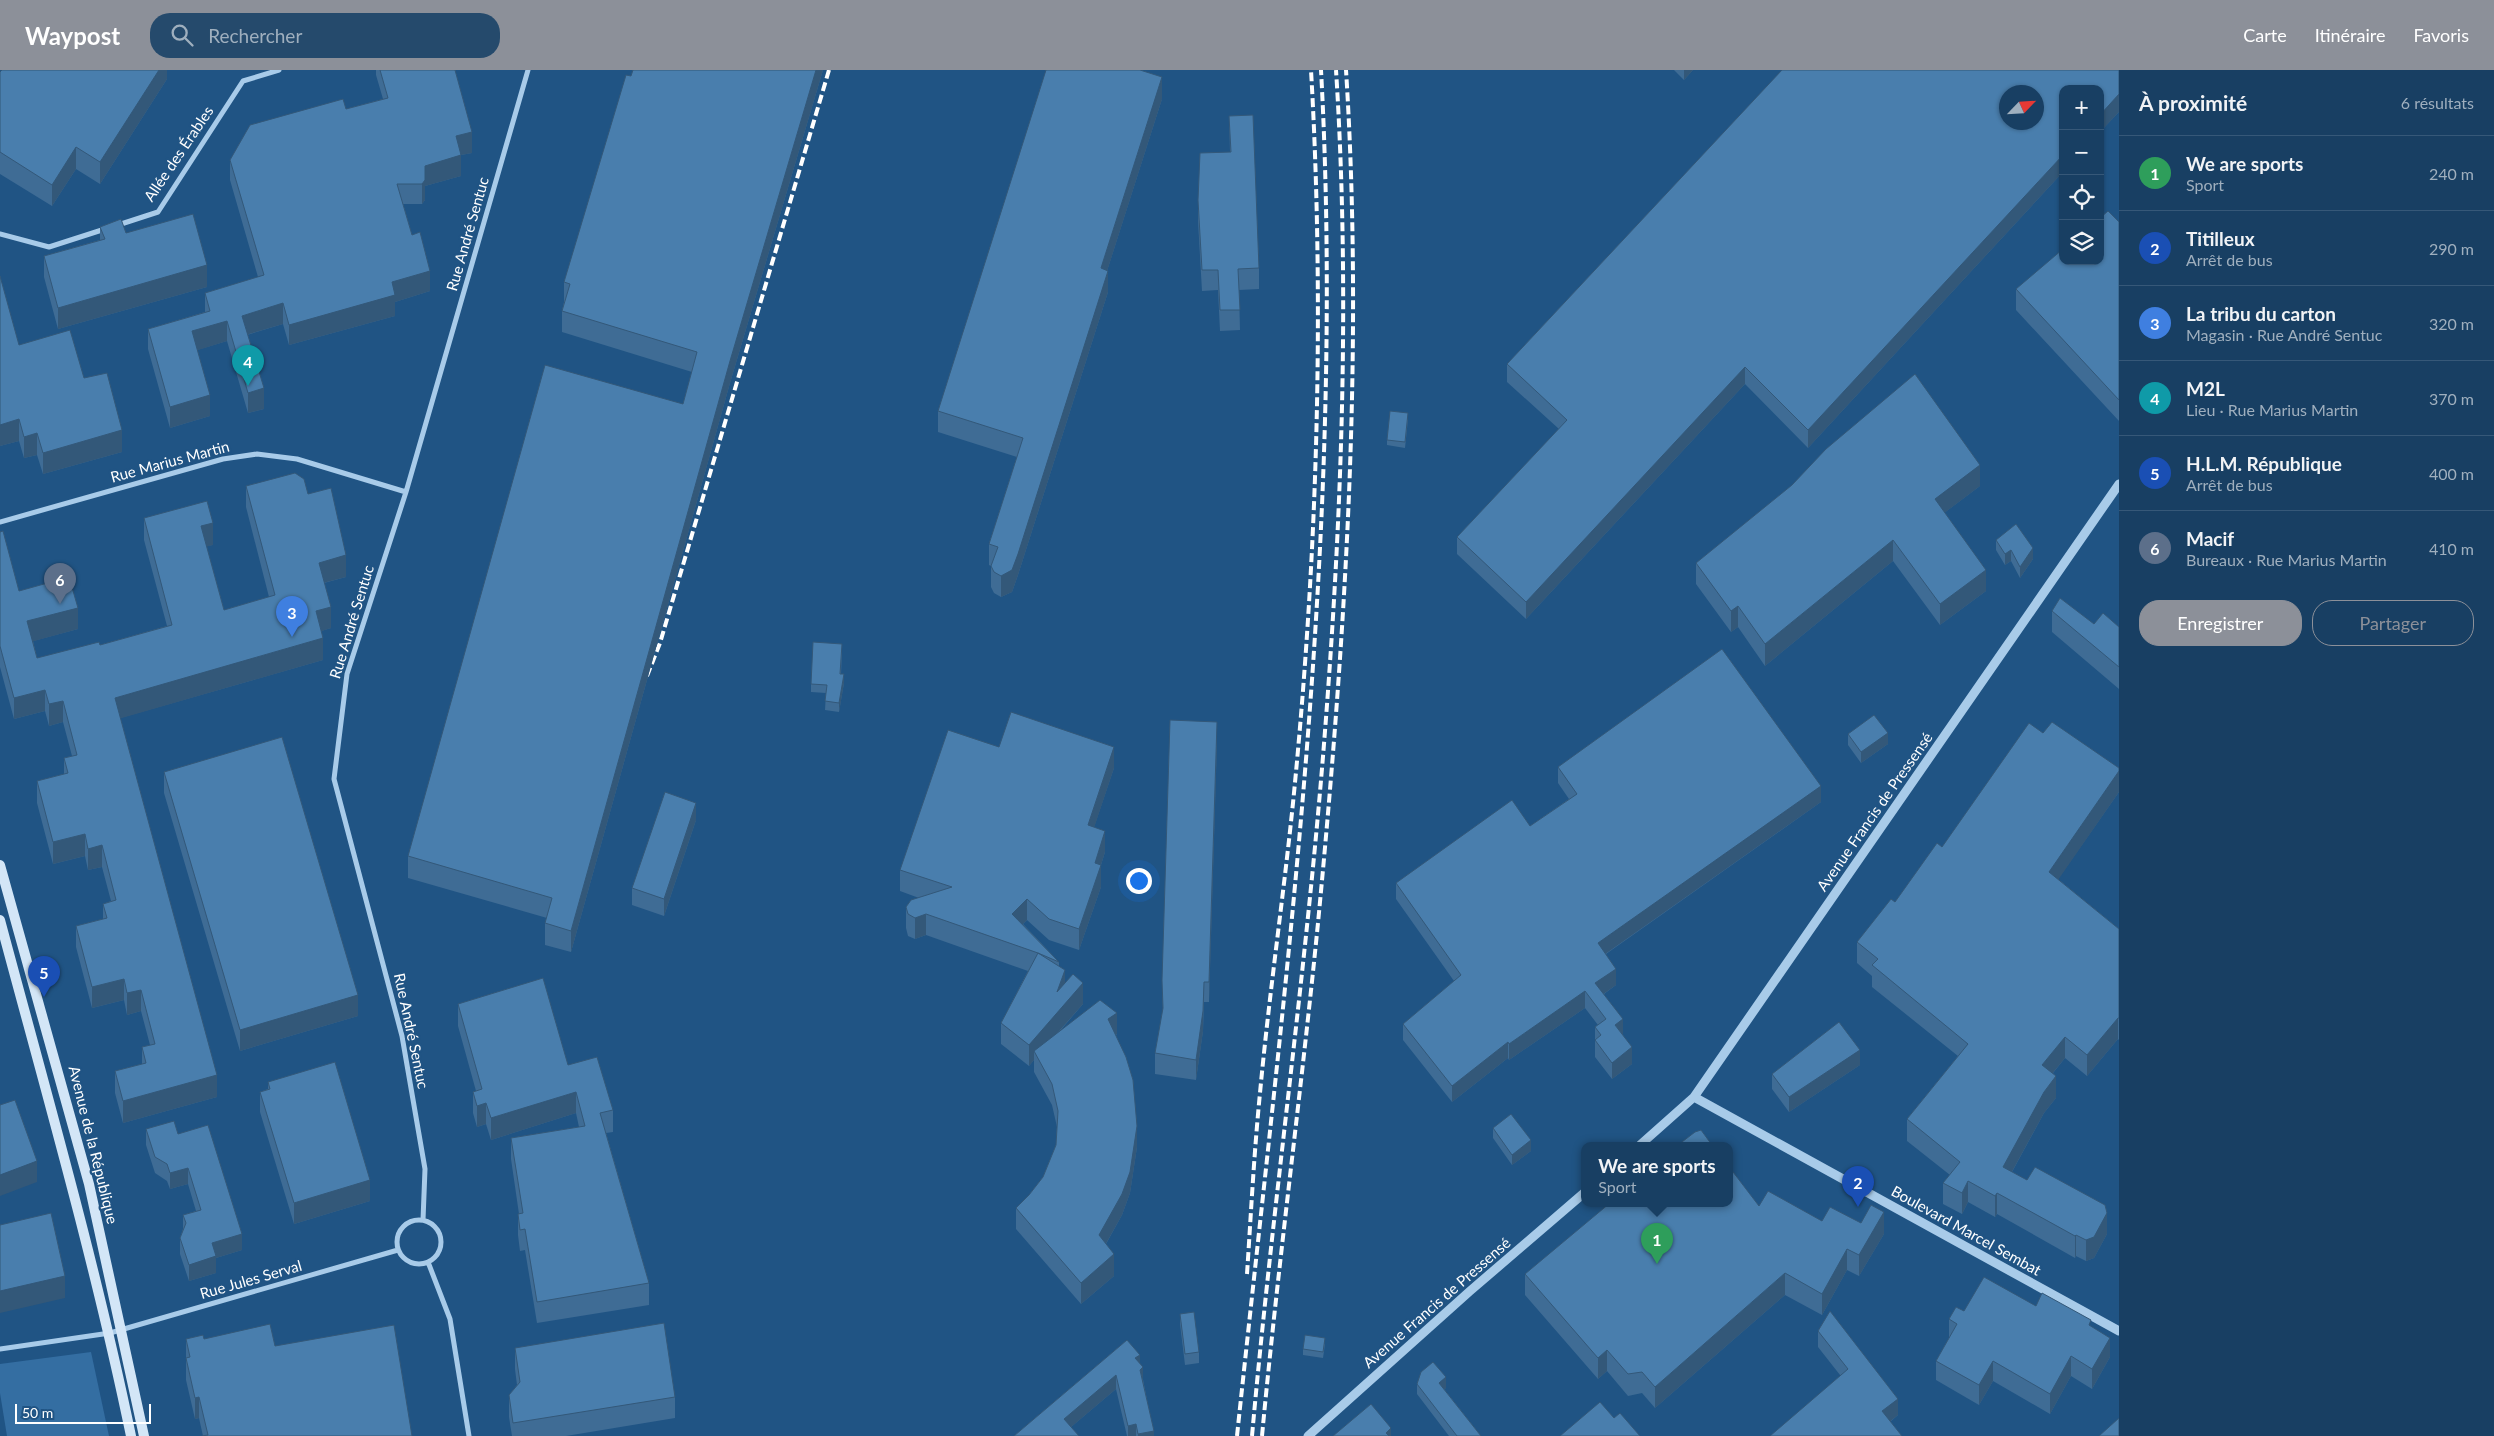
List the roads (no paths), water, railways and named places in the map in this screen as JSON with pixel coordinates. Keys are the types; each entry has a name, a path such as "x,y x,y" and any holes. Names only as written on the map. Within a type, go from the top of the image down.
{"main road":[{"name":"Avenue de la République","path":"0,864 87,1175 144,1436"},
{"name":"Avenue de la République","path":"0,920 79,1211 110,1334 130,1436"}],"street":[{"name":"Allée des Érables","path":"0,234 48,247 158,212 243,81 279,70"},
{"name":"Rue André Sentuc","path":"423,1220 425,1169 402,1036 334,779 347,674 406,492 528,70"},
{"name":"Rue Marius Martin","path":"0,522 198,465 257,454 297,459 406,492"},
{"name":"Avenue Francis de Pressensé","path":"1643,1142 1694,1097 2119,484"},
{"name":"Boulevard Marcel Sembat","path":"1694,1097 2119,1331"},
{"name":"Avenue Francis de Pressensé","path":"1308,1436 1470,1291 1581,1196"},
{"path":"416,1220 423,1220 435,1226 441,1239 438,1253 428,1262 414,1263 402,1256 398,1250 398,1236 404,1225 416,1220"},
{"name":"Rue Jules Serval","path":"0,1349 110,1334 398,1250"},
{"path":"428,1262 450,1319 469,1436"}],"railway":[{"path":"647,676 660,643 829,70"},
{"path":"1247,1274 1260,1093 1293,803 1308,621 1313,529 1318,345 1315,161 1311,70"},
{"path":"1237,1436 1291,925 1318,584 1325,413 1327,242 1321,70"},
{"path":"1252,1436 1318,819 1331,649 1340,483 1343,318 1343,235 1336,70"},
{"path":"1262,1436 1318,923 1328,817 1343,604 1349,497 1353,283 1346,70"}],"place":[{"name":"M2L","path":"248,386"},
{"name":"Macif","path":"60,604"},
{"name":"La tribu du carton","path":"292,637"},
{"name":"H.L.M. République","path":"44,997"},
{"name":"Titilleux","path":"1858,1207"},
{"name":"We are sports","path":"1657,1264"}]}
